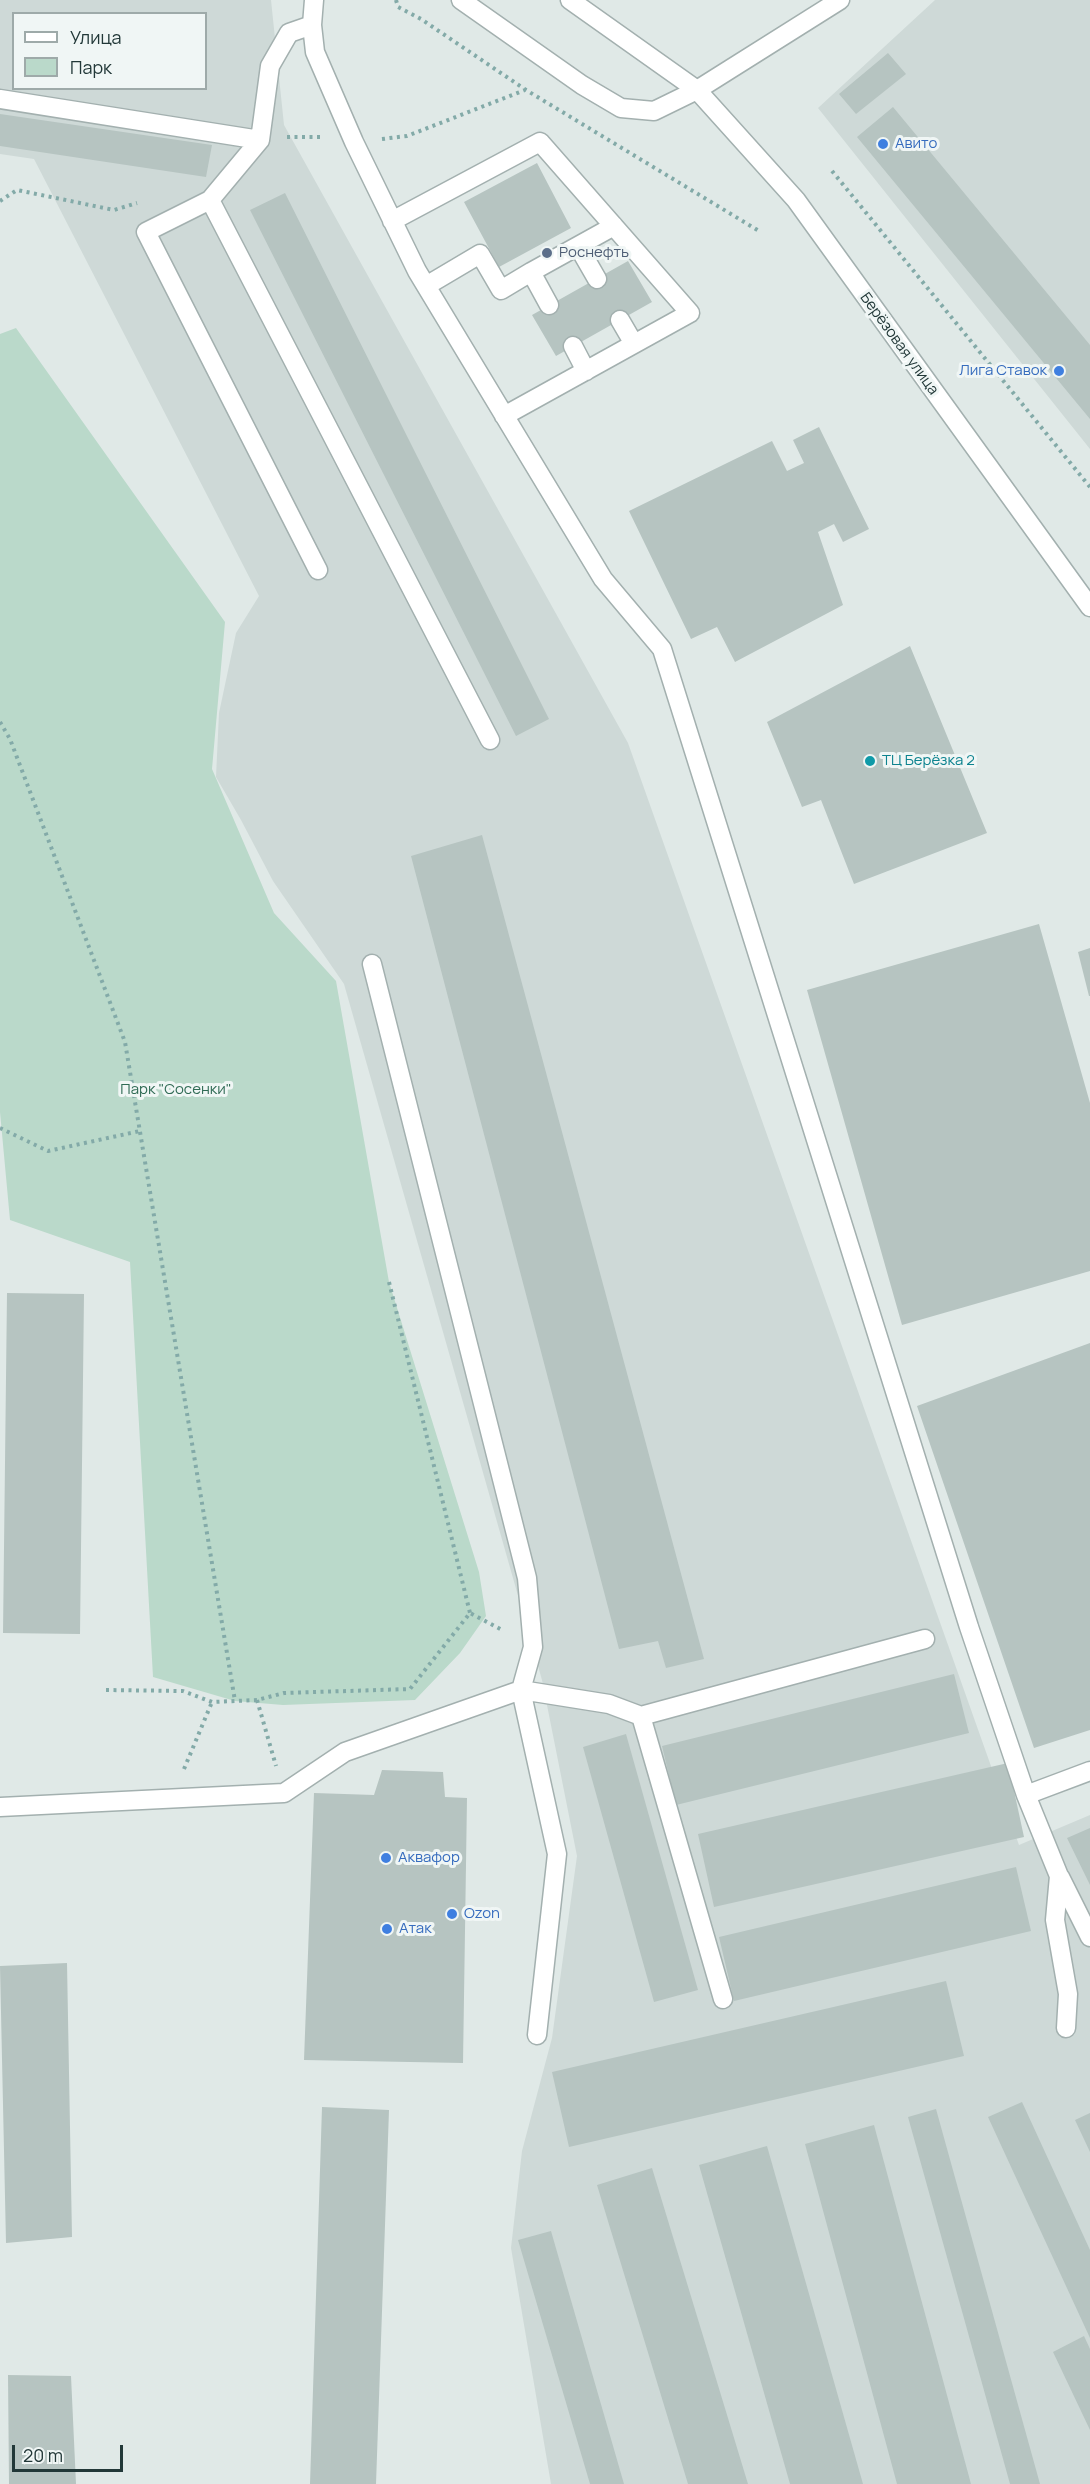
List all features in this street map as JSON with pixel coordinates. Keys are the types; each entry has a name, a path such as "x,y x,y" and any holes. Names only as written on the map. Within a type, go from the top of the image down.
{"street":[{"path":"314,0 312,25 315,52 354,142 426,286 603,579 662,649 965,1615 1026,1795 1059,1876 1090,1937"},
{"path":"461,0 582,85 621,108 654,111 697,90 840,0"},
{"name":"Берёзовая улица","path":"570,0 697,90 796,201 1090,607"},
{"path":"312,25 290,33 270,66 260,140 210,200 146,232 318,570"},
{"path":"0,99 260,140"},
{"path":"392,221 540,142 690,313 504,416"},
{"path":"210,200 490,740"},
{"path":"426,286 480,255 501,290 614,226"},
{"path":"578,246 597,279"},
{"path":"531,273 549,305"},
{"path":"620,320 634,344"},
{"path":"573,346 586,370"},
{"path":"372,964 527,1578 533,1647 521,1690 557,1854 537,2035"},
{"path":"0,1807 284,1793 345,1752 521,1690 609,1704 641,1716 925,1639"},
{"path":"641,1716 723,1999"},
{"path":"1026,1795 1090,1772"},
{"path":"1059,1876 1055,1920 1068,1994 1066,2028"}],"path":[{"path":"396,0 398,7 421,19 526,90 759,231"},
{"path":"260,140 313,136 354,142 407,136 526,90"},
{"path":"832,171 1090,488"},
{"path":"0,201 17,190 114,210 146,200"},
{"path":"0,722 10,739 125,1042 235,1701"},
{"path":"0,1128 48,1151 140,1131"},
{"path":"389,1282 470,1612 533,1647"},
{"path":"106,1690 183,1691 212,1702 257,1700 284,1693 410,1689 470,1612"},
{"path":"257,1700 284,1793"},
{"path":"172,1798 212,1702"}],"shaded area":[{"path":"0,0 271,0 284,125 628,743 1019,1845 1090,1815 1090,2484 551,2484 511,2248 522,2151 552,2038 577,1856 542,1680 344,984 273,881 216,777 219,713 236,633 259,596 34,159 0,154"},
{"path":"935,0 1090,0 1090,449 818,108"}],"green space":[{"name":"Парк \"Сосенки\"","path":"16,328 225,622 212,769 274,913 336,981 389,1282 479,1572 486,1616 460,1653 415,1700 283,1705 235,1701 153,1677 130,1262 10,1220 0,1112 0,334"}],"building":[{"path":"888,53 906,74 856,114 839,94"},
{"path":"893,107 1090,345 1090,419 857,137"},
{"path":"0,114 212,145 206,177 0,146"},
{"path":"537,163 571,228 499,267 464,202"},
{"path":"285,193 549,719 516,736 250,210"},
{"path":"628,261 652,302 556,356 532,315"},
{"path":"819,427 869,529 843,542 834,524 818,532 843,605 735,662 717,627 691,639 629,511 772,441 787,471 804,463 793,440"},
{"name":"ТЦ Берёзка 2","path":"910,646 987,833 854,884 821,800 802,807 767,722"},
{"path":"482,835 704,1659 666,1668 658,1641 619,1649 411,856"},
{"path":"1039,924 1090,1103 1090,1271 902,1325 807,990"},
{"path":"1090,948 1090,996 1089,996 1078,952"},
{"path":"7,1293 84,1294 80,1634 3,1633"},
{"path":"1090,1343 1090,1730 1034,1748 917,1406"},
{"path":"954,1674 969,1733 676,1805 662,1746"},
{"path":"626,1734 698,1990 654,2002 583,1747"},
{"path":"1008,1763 1024,1837 714,1907 698,1834"},
{"name":"Атак","path":"382,1770 443,1772 445,1797 467,1798 463,2063 304,2060 314,1793 374,1795"},
{"path":"1090,1828 1090,1885 1067,1838"},
{"path":"1016,1867 1031,1931 734,2001 719,1937"},
{"path":"67,1963 72,2237 6,2243 0,1966"},
{"path":"946,1981 964,2056 569,2147 552,2072"},
{"path":"1022,2102 1090,2250 1090,2338 988,2117"},
{"path":"322,2107 389,2110 376,2484 310,2484"},
{"path":"936,2109 1040,2484 1010,2484 908,2117"},
{"path":"1090,2113 1090,2152 1075,2120"},
{"path":"874,2125 971,2484 897,2484 805,2144"},
{"path":"767,2146 863,2484 790,2484 699,2165"},
{"path":"652,2168 748,2484 688,2484 597,2185"},
{"path":"551,2231 624,2484 590,2484 518,2240"},
{"path":"1084,2336 1090,2349 1090,2430 1053,2352"},
{"path":"8,2375 71,2376 76,2484 9,2484"}],"place":[{"name":"Авито","path":"883,144"},
{"name":"Роснефть","path":"547,253"},
{"name":"Лига Ставок","path":"1059,371"},
{"name":"ТЦ Берёзка 2","path":"870,761"},
{"name":"Аквафор","path":"386,1858"},
{"name":"Ozon","path":"452,1914"},
{"name":"Атак","path":"387,1929"}]}
